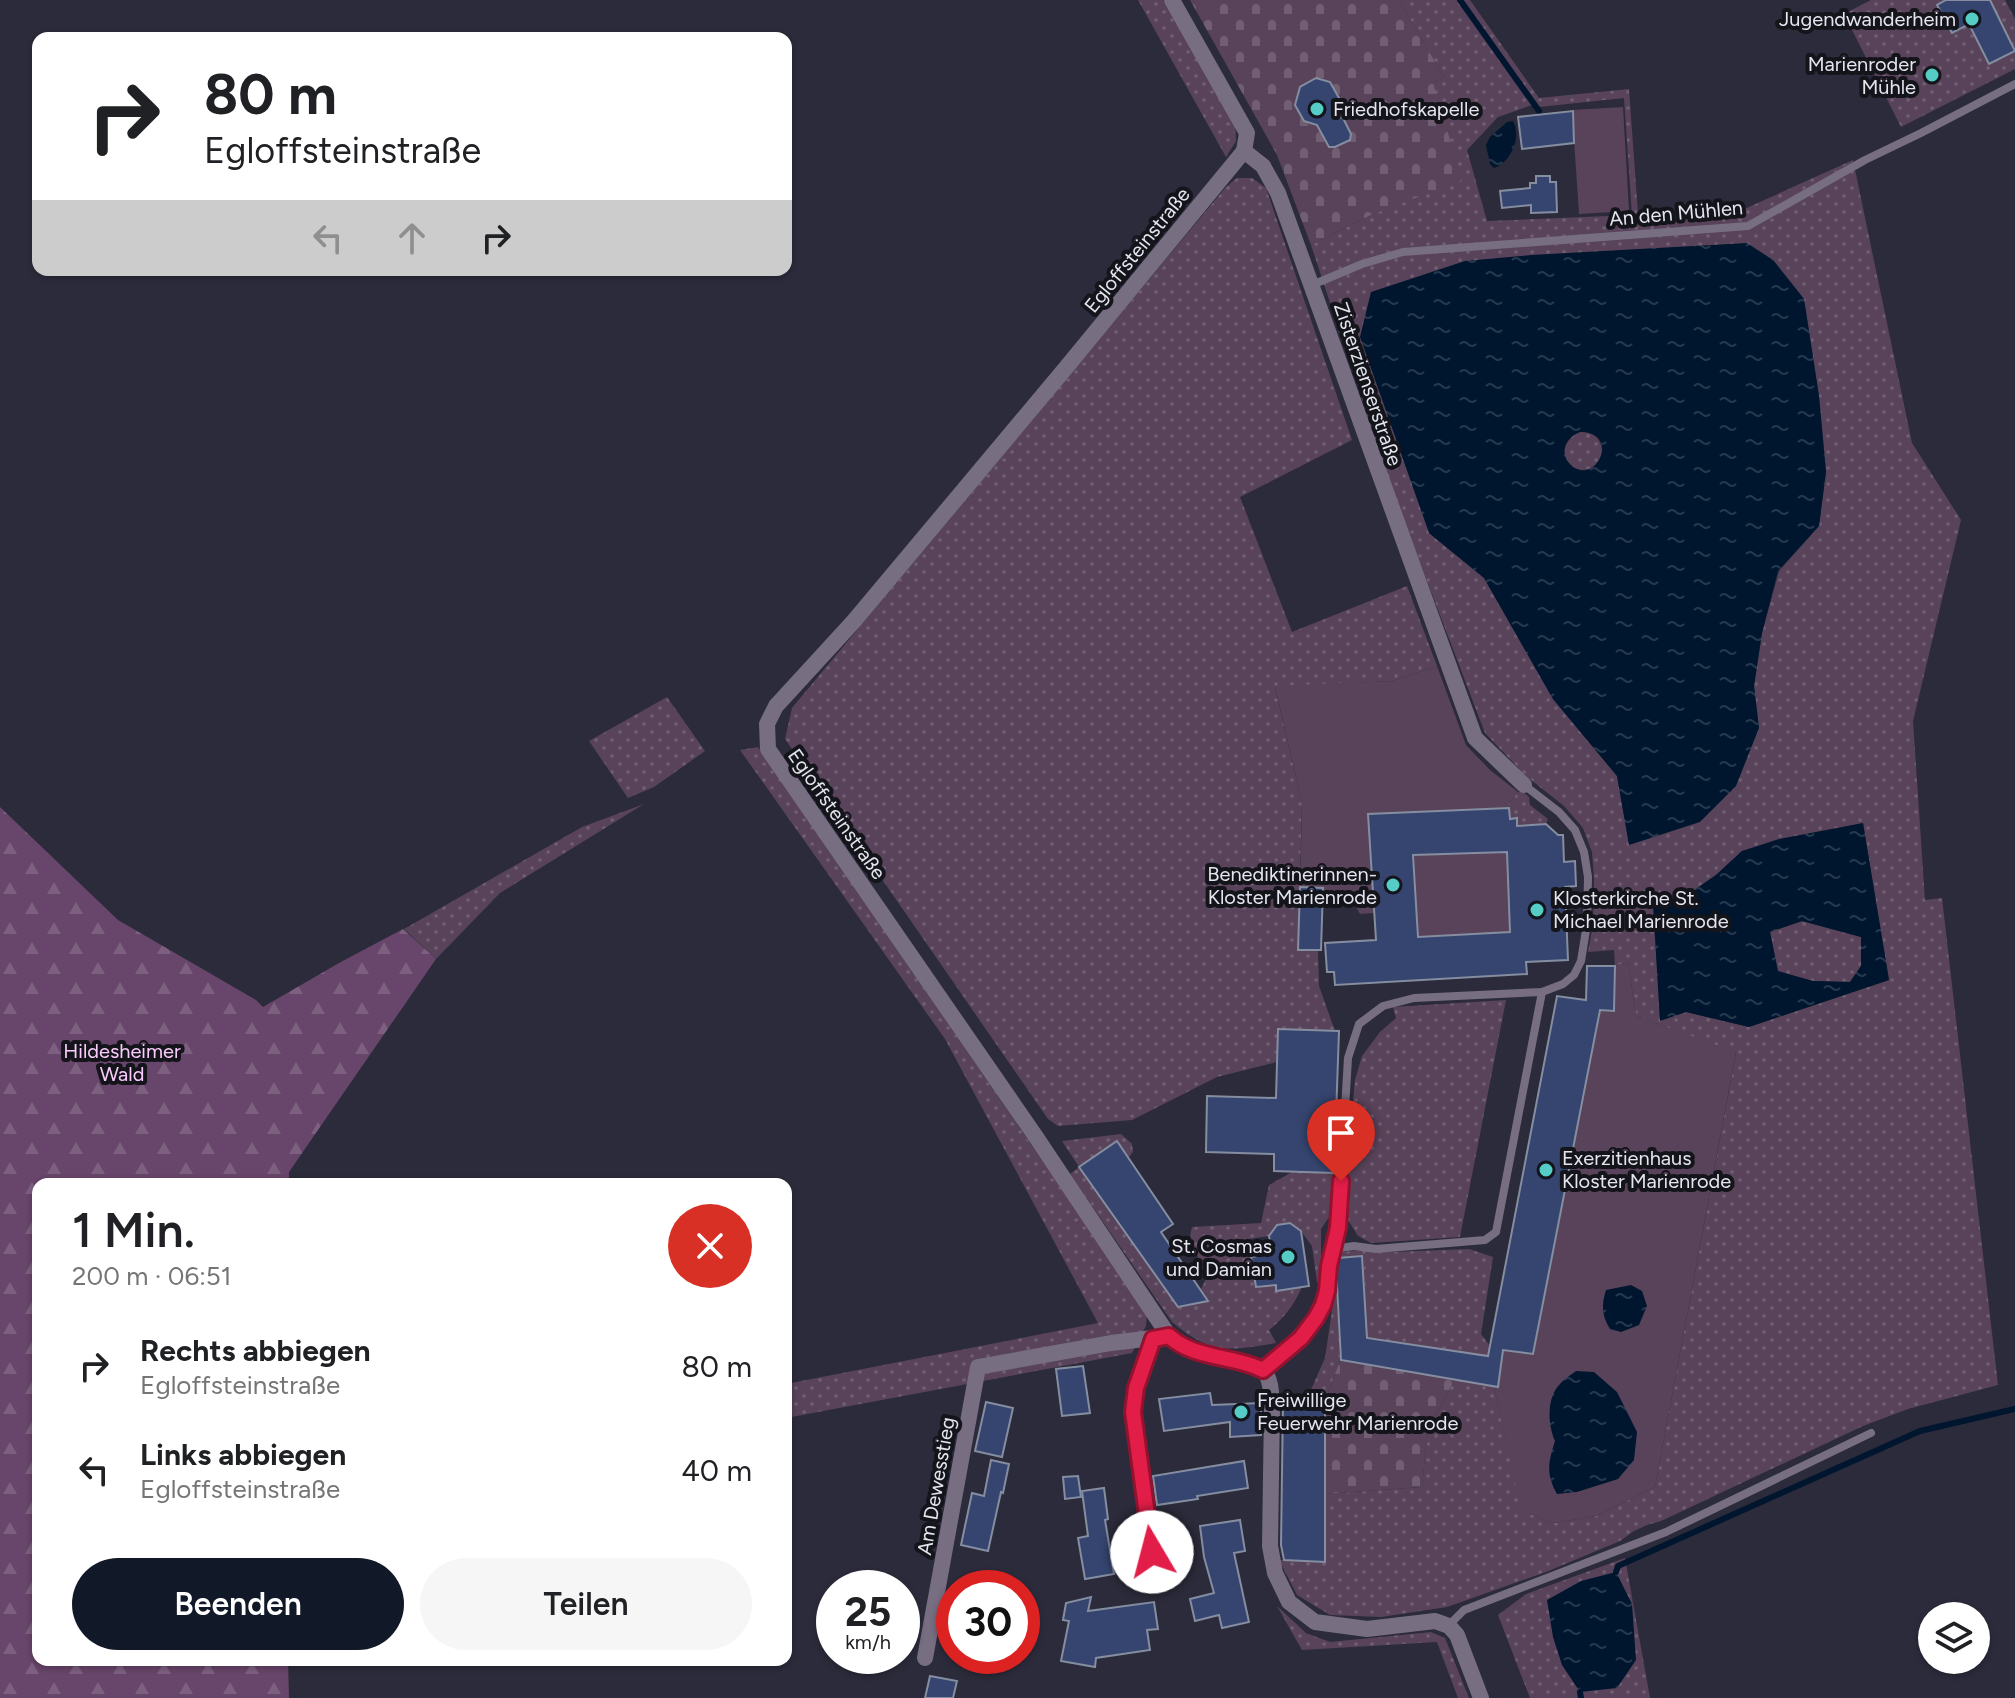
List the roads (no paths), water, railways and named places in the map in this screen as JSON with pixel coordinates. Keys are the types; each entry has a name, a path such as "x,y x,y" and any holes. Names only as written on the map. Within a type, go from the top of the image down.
{"street":[{"path":"1172,0 1247,133 1244,151"},
{"name":"Zisterzienserstraße","path":"1244,151 1263,166 1278,193 1475,738 1524,785"},
{"name":"Egloffsteinstraße","path":"1161,1337 1036,1137 768,749 767,724 776,706 854,621 1244,151"},
{"path":"1263,1370 1301,1338 1316,1318 1327,1291"},
{"path":"1155,1580 1133,1412 1136,1388 1161,1337 1220,1359 1251,1364 1263,1370 1271,1386 1270,1546 1275,1573 1289,1602 1315,1622 1367,1629 1435,1621 1449,1626 1457,1635 1481,1698"},
{"name":"Am Dewesstieg","path":"925,1658 978,1367 1161,1337"}],"lane":[{"name":"An den Mühlen","path":"1312,285 1362,264 1403,252 1748,226 1865,160 2015,84"},
{"path":"1327,1291 1339,1210 1348,1058 1359,1024 1383,1006 1414,998 1542,992 1563,984 1574,975 1581,961 1587,924 1588,877 1584,852 1575,830 1559,812 1524,785"},
{"path":"1333,1249 1354,1246 1376,1249 1485,1240 1496,1232 1542,992"},
{"path":"1449,1626 1464,1610 1666,1532 1871,1433"}],"water":[{"path":"1513,121 1516,134 1513,148 1510,155 1494,168 1490,164 1486,145 1490,137 1507,122"},
{"path":"1747,243 1773,260 1804,299 1819,396 1826,472 1819,526 1778,571 1762,633 1754,686 1759,728 1736,786 1700,822 1629,845 1617,776 1553,699 1484,578 1429,533 1360,337 1371,292 1465,261","holes":["1580,432 1593,434 1600,441 1600,458 1587,470 1578,470 1566,458 1566,445 1571,437"]},
{"path":"1863,823 1889,980 1749,1027 1686,1012 1660,1021 1653,905 1687,895 1716,875 1742,851 1779,839","holes":["1802,921 1861,937 1861,966 1850,982 1813,981 1778,971 1770,932"]},
{"path":"1631,1285 1642,1291 1647,1306 1639,1325 1621,1332 1610,1329 1603,1311 1606,1290"},
{"path":"1576,1371 1594,1372 1617,1392 1637,1432 1634,1460 1618,1479 1577,1492 1557,1494 1550,1474 1555,1441 1550,1404 1555,1390"},
{"path":"1616,1572 1632,1604 1636,1660 1617,1688 1580,1692 1562,1665 1553,1637 1547,1600 1581,1581"}],"waterway":[{"path":"1460,0 1539,111"},
{"path":"1616,1572 1618,1566 1920,1431 2015,1409"},
{"path":"1580,1692 1581,1698"}],"place":[{"name":"Jugendwanderheim","path":"1972,19"},
{"name":"Marienroder Mühle","path":"1932,75"},
{"name":"Friedhofskapelle","path":"1317,109"},
{"name":"Benediktinerinnen- Kloster Marienrode","path":"1393,885"},
{"name":"Klosterkirche St. Michael Marienrode","path":"1537,910"},
{"name":"Exerzitienhaus Kloster Marienrode","path":"1546,1170"},
{"name":"St. Cosmas und Damian","path":"1288,1257"},
{"name":"Freiwillige Feuerwehr Marienrode","path":"1241,1412"}],"park label":[{"name":"Hildesheimer Wald","path":"122,1062"}]}
